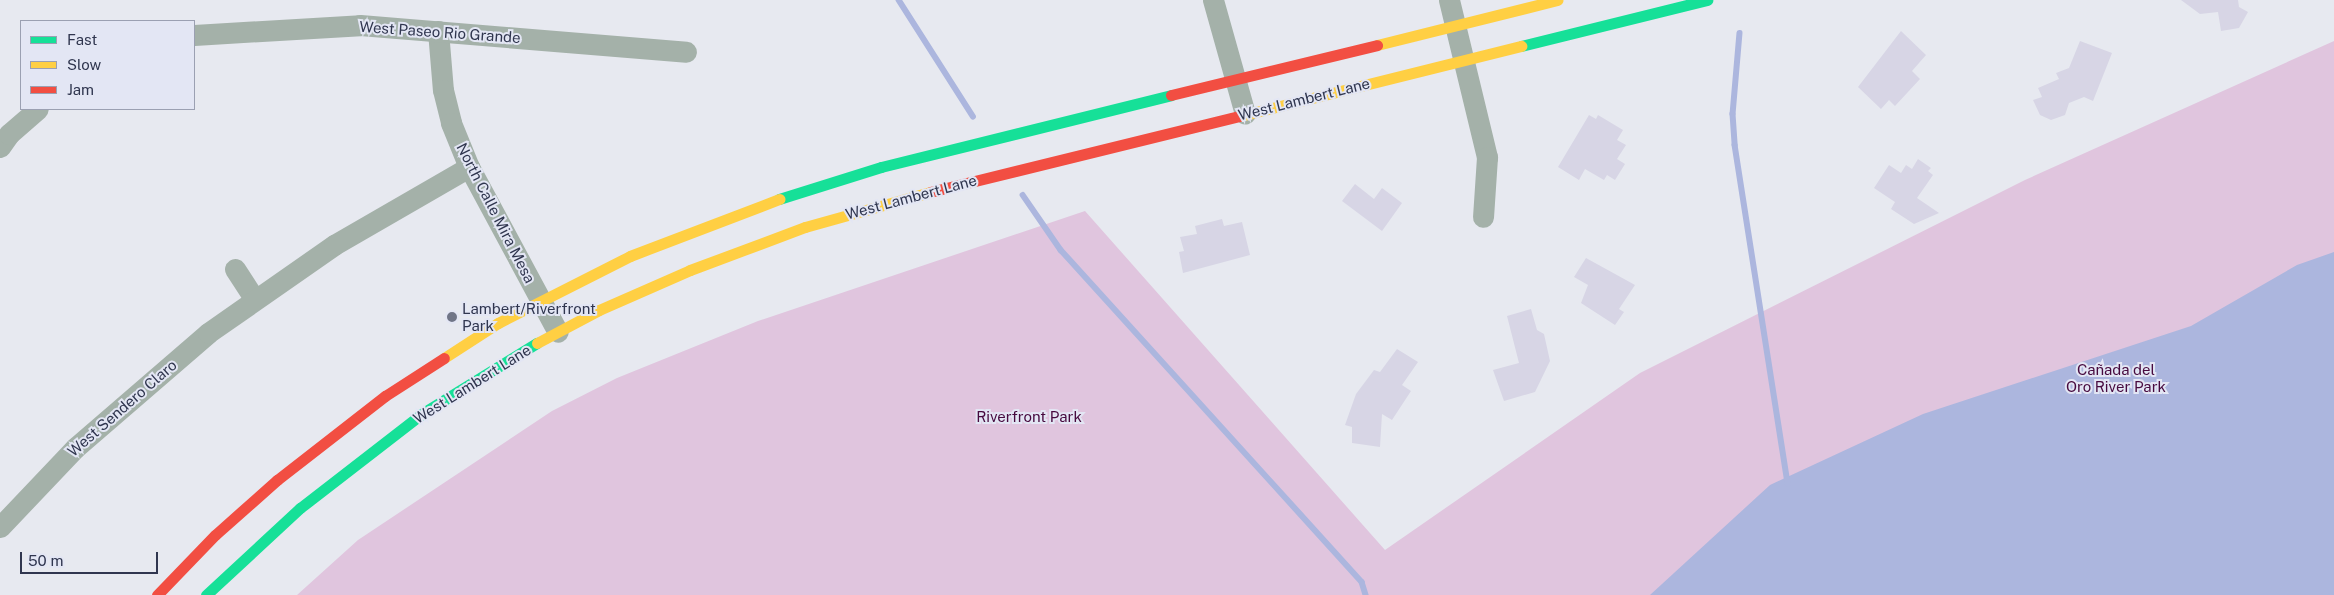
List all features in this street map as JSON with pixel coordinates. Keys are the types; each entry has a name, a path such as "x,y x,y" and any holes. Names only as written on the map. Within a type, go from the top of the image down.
{"main road":[{"path":"157,595 215,535 339,430 430,365 541,300 676,237 835,180 1557,0"},
{"name":"West Lambert Lane","path":"206,595 300,508 368,454 474,380 558,332 690,270 846,214 1707,0"}],"street":[{"path":"1213,0 1244,114"},
{"path":"1449,0 1487,157 1483,217"},
{"name":"West Paseo Rio Grande","path":"195,35 360,25 686,52"},
{"name":"North Calle Mira Mesa","path":"438,31 445,107 469,167 558,332"},
{"path":"3,137 37,110"},
{"name":"West Sendero Claro","path":"0,527 74,448 208,333 254,298 334,245 469,167"},
{"path":"235,269 254,298"}],"green space":[{"path":"2334,41 2334,595 297,595 358,540 552,411 617,378 758,321 1085,211 1385,550 1640,373 2025,180"}],"water":[{"path":"2334,252 2334,595 1650,595 1770,485 1923,414 2191,326 2297,265"}],"building":[{"path":"2181,0 2238,0 2239,7 2248,12 2239,28 2221,31 2218,12 2200,14"},
{"path":"1901,31 1926,55 1912,71 1920,79 1895,106 1889,100 1881,109 1858,87"},
{"path":"2080,41 2112,53 2093,101 2084,97 2069,103 2065,115 2051,120 2040,115 2033,100 2042,97 2038,88 2059,79 2056,73 2069,68"},
{"path":"1589,115 1596,119 1598,115 1623,130 1617,140 1626,145 1617,159 1625,164 1615,180 1607,175 1604,180 1585,169 1579,180 1558,167"},
{"path":"1918,159 1931,168 1928,171 1933,175 1917,198 1939,213 1914,224 1891,209 1895,202 1874,188 1889,165 1901,173 1906,165 1912,169"},
{"path":"1355,184 1374,199 1382,188 1402,203 1382,231 1342,201"},
{"path":"1222,219 1224,226 1242,222 1250,255 1183,273 1179,252 1184,251 1180,237 1197,234 1195,226"},
{"path":"1586,258 1635,285 1619,309 1624,312 1615,325 1581,303 1588,285 1574,277"},
{"path":"1531,309 1537,330 1544,334 1550,361 1535,392 1504,401 1493,370 1519,363 1507,316"},
{"path":"1397,349 1418,362 1402,385 1411,391 1392,420 1382,414 1380,447 1352,443 1352,427 1345,425 1356,394 1374,370 1380,372"}],"waterway":[{"path":"899,0 973,116"},
{"path":"1740,33 1733,114 1735,145 1788,484"},
{"path":"1023,195 1061,250 1362,582 1366,595"}],"traffic: fast":[{"path":"1521,46 1707,0"},
{"path":"779,199 881,167 1171,95"},
{"path":"206,595 300,508 423,413 537,343"}],"traffic: slow":[{"path":"1377,45 1557,0"},
{"path":"1240,116 1521,46"},
{"path":"537,343 599,310 690,270 805,227 930,192"},
{"path":"444,358 498,323 630,256 779,199"}],"traffic: jam":[{"path":"1171,95 1377,45"},
{"path":"930,192 1240,116"},
{"path":"157,595 215,535 277,480 385,396 444,358"}],"place":[{"name":"Lambert/Riverfront Park","path":"452,317"}],"park label":[{"name":"Cañada del Oro River Park","path":"2116,378"},
{"name":"Riverfront Park","path":"1029,417"}]}
